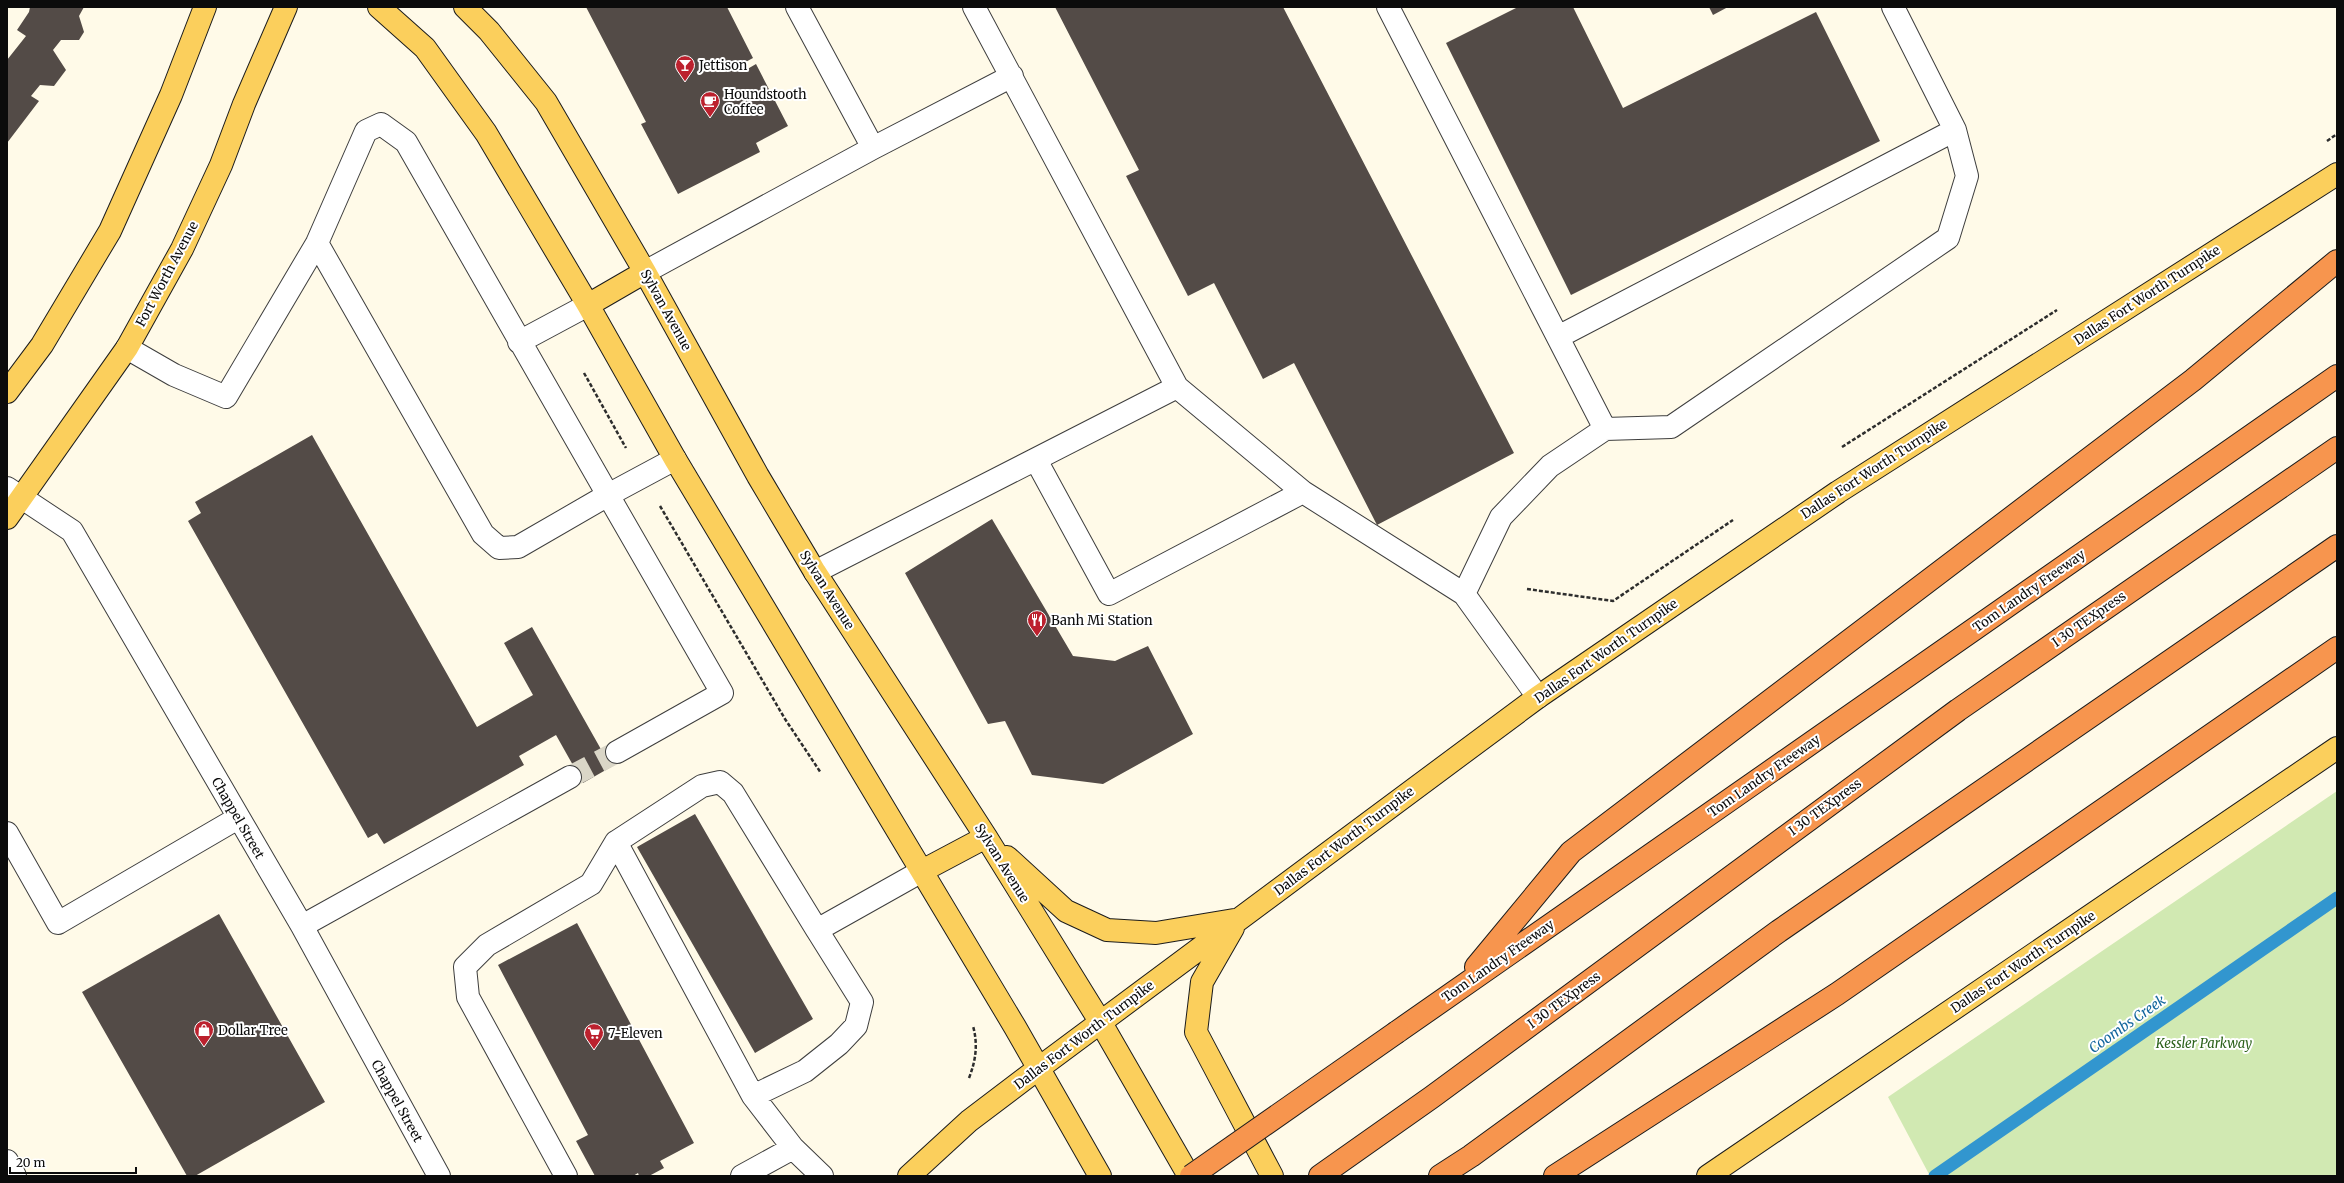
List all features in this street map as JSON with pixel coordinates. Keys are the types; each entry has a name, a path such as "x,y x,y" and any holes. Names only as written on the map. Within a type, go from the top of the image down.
{"highway":[{"path":"1459,988 1571,852 2193,380 2337,261"},
{"name":"Tom Landry Freeway","path":"1190,1176 2337,376"},
{"name":"I 30 TEXpress","path":"1320,1176 1432,1097 1958,710 2337,448"},
{"path":"1440,1176 1471,1156 1779,931 2337,546"},
{"path":"1555,1176 1837,994 2337,648"}],"main road":[{"path":"7,392 42,344 110,231 171,94 205,7"},
{"name":"Fort Worth Avenue","path":"7,518 15,493 127,348 182,250 221,165 244,104 286,7"},
{"path":"379,7 425,48 486,133 588,306 675,459 1039,1068 1100,1176"},
{"name":"Sylvan Avenue","path":"465,7 489,31 546,102 646,272 758,476 815,572 986,837 1101,1023 1190,1176"},
{"name":"Dallas Fort Worth Turnpike","path":"909,1176 969,1121 1538,697 1838,492 2337,174"},
{"path":"588,306 646,272"},
{"name":"Dallas Fort Worth Turnpike","path":"1708,1176 2337,748"},
{"path":"922,872 986,837 1066,912 1107,930 1156,933 1237,920"},
{"path":"1237,920 1202,982 1196,1032 1272,1176"}],"street":[{"path":"798,7 873,148"},
{"path":"974,7 1177,388 1302,492 1464,594 1538,697"},
{"path":"1388,7 1605,429"},
{"path":"1464,594 1501,517 1550,466 1605,429 1671,427 1948,238 1967,176 1955,130 1893,7"},
{"path":"646,272 873,148 1012,76"},
{"path":"127,348 174,375 226,397 317,243 366,130 381,124 406,142 519,342 722,693 617,752"},
{"path":"1558,337 1955,130"},
{"path":"317,243 483,534 499,548 518,547 608,495 675,459"},
{"path":"519,342 588,306"},
{"path":"815,572 1177,388"},
{"path":"1036,460 1109,594 1302,492"},
{"name":"Chappel Street","path":"15,493 72,531 302,926 439,1176"},
{"path":"302,926 570,777"},
{"path":"566,1176 468,997 465,967 488,944 591,884 616,842 702,786 720,782 733,793 862,1002 856,1026 839,1044 805,1071 753,1096"},
{"path":"7,833 58,923 238,818"},
{"path":"616,842 753,1096 793,1148 822,1176"},
{"path":"817,930 922,872"},
{"path":"742,1176 793,1148"},
{"path":"7,1161 16,1176"}],"path":[{"path":"2324,143 2337,134"},
{"path":"1836,451 1895,411 2062,306"},
{"path":"584,373 642,476 785,719 824,777"},
{"path":"1526,589 1613,601 1738,517"},
{"path":"967,1084 975,1062 976,1038 973,1024"}],"green space":[{"name":"Kessler Parkway","path":"2337,791 2337,1176 1930,1176 1888,1097"}],"building":[{"path":"30,7 84,7 79,16 84,32 79,40 61,40 53,50 66,70 54,86 40,85 31,96 39,101 7,143 7,60 26,36 17,30 29,12"},
{"path":"586,7 727,7 753,58 740,65 744,71 756,64 788,126 756,143 760,152 678,194 641,124 646,122"},
{"path":"1055,7 1283,7 1514,453 1377,525 1294,363 1263,379 1214,283 1188,296 1126,176 1139,170"},
{"path":"1518,7 1573,7 1623,108 1816,12 1880,141 1571,295 1446,43"},
{"path":"1709,7 1728,7 1713,15"},
{"path":"312,435 477,727 533,695 504,643 532,627 611,767 583,783 556,735 519,756 524,765 384,844 377,833 368,838 188,521 201,513 195,502"},
{"path":"992,519 1073,656 1115,661 1148,646 1193,734 1103,784 1032,775 1005,721 988,724 905,573"},
{"path":"695,814 813,1019 755,1053 637,847"},
{"name":"Dollar Tree","path":"219,914 325,1102 195,1176 187,1176 82,992"},
{"name":"7-Eleven","path":"577,923 694,1143 660,1161 664,1168 649,1176 639,1176 638,1173 633,1176 595,1176 576,1141 588,1135 498,965"}],"waterway":[{"name":"Coombs Creek","path":"1935,1176 2337,898"}],"tunnel":[{"path":"570,777 617,752"}],"place":[{"name":"Jettison","path":"685,82"},
{"name":"Houndstooth Coffee","path":"710,118"},
{"name":"Banh Mi Station","path":"1037,637"},
{"name":"Dollar Tree","path":"204,1047"},
{"name":"7-Eleven","path":"594,1050"}]}
